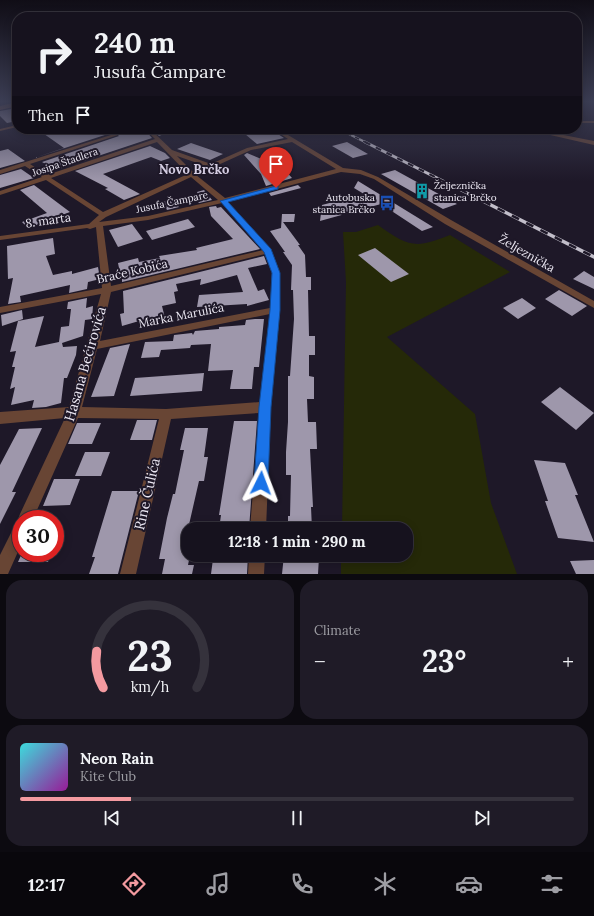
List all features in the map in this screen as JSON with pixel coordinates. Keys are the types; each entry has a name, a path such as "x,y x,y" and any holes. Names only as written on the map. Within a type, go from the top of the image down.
{"street":[{"path":"0,172 115,135 114,134"},
{"path":"152,134 192,175 224,201 268,251 276,273 275,310 265,407 258,522"},
{"path":"283,134 341,170"},
{"path":"549,134 594,144"},
{"name":"Josipa Štadlera","path":"0,193 158,140"},
{"path":"26,164 46,178 97,222 192,175 249,149 293,140"},
{"path":"170,151 211,166"},
{"name":"Jusufa Čampare","path":"97,222 148,218 224,201 341,170"},
{"name":"Željeznička","path":"341,170 361,172 372,176 448,222 594,305"},
{"name":"8. marta","path":"0,238 97,222"},
{"name":"Hasana Bećirovića","path":"29,510 74,412 107,290 97,222"},
{"name":"Braće Kobića","path":"0,310 107,290 268,251"},
{"name":"Marka Marulića","path":"93,346 275,310"},
{"path":"0,418 74,412 166,414 265,407"},
{"name":"Rine Čulića","path":"128,574 166,414"},
{"path":"0,573 12,547"},
{"path":"256,574 257,562"}],"green space":[{"path":"378,225 397,238 412,244 429,242 450,235 510,272 387,337 475,414 491,503 517,574 341,574 341,562 413,562 413,522 342,522 346,282 343,232 356,232"}],"building":[{"path":"44,134 108,134 34,158 64,148"},
{"path":"117,134 148,134 152,138 56,170 42,162 119,136"},
{"path":"245,134 278,134 284,138 257,144"},
{"path":"347,142 368,154 353,158 332,146"},
{"path":"191,143 223,154 210,160 177,149"},
{"path":"150,146 165,153 170,158 161,161 151,157 103,174 140,194 124,200 105,189 108,188 75,171"},
{"path":"8,149 25,161 0,168 0,151"},
{"path":"247,153 264,160 271,158 277,161 292,178 266,186 261,174 244,155"},
{"path":"21,169 34,178 0,188 0,175"},
{"name":"Željeznička stanica Brčko","path":"395,170 457,204 443,209 381,174"},
{"path":"358,181 433,227 422,231 381,204 320,221 322,205 364,194 354,188"},
{"path":"34,185 70,212 54,218 52,217 53,219 28,228 22,222 47,213 20,190"},
{"path":"298,185 301,188 271,196 269,193"},
{"path":"204,190 212,200 199,203 192,195 198,194 197,192"},
{"path":"172,200 179,207 167,210 163,202"},
{"path":"216,206 217,208 221,207 260,249 122,282 122,273 120,273 118,263 138,258 139,262 160,258 159,256 197,250 196,248 233,239 211,216 209,207"},
{"path":"282,214 295,214 294,222 283,222 300,245 298,245 305,255 306,277 311,277 311,290 308,290 309,336 315,336 315,355 309,355 309,376 314,377 314,399 307,399 308,422 316,422 317,449 310,449 313,507 311,507 312,522 288,522 288,516 290,516 291,475 286,475 286,452 288,422 288,376 290,376 294,319 293,290 291,290 292,265 270,231 281,228"},
{"path":"188,219 195,227 152,240 146,231"},
{"path":"132,224 143,239 118,247 109,230"},
{"path":"53,238 55,254 46,256 53,275 72,271 72,274 98,267 100,279 88,282 87,289 69,293 70,285 20,296 21,302 8,304 13,278 8,279 7,246"},
{"path":"375,248 409,274 391,282 358,255"},
{"path":"264,256 267,264 248,268 258,291 264,289 269,300 247,306 247,304 197,307 199,295 243,292 237,275 200,285 201,279 176,284 178,291 174,292 176,303 162,306 165,318 147,323 146,319 122,326 120,314 124,313 123,291"},
{"path":"584,271 594,277 594,289 573,279"},
{"path":"559,290 587,306 572,316 545,299"},
{"path":"87,298 86,308 93,306 92,319 85,320 83,336 62,343 63,347 77,346 76,355 67,378 64,378 61,403 46,407 32,408 34,400 11,405 15,387 10,389 15,367 12,367 16,351 10,352 18,321 44,316 35,347 59,342 61,327 69,326 71,309 67,309 68,302"},
{"path":"522,298 536,308 518,319 503,308"},
{"path":"22,310 23,319 2,326 1,315"},
{"path":"264,319 259,367 254,367 252,389 230,389 233,370 208,371 211,344 191,345 190,348 161,350 159,357 141,358 145,342 173,341 174,335 192,333 193,335 195,331 245,325 246,320"},
{"path":"130,344 114,396 91,397 110,348"},
{"path":"204,373 202,391 130,396 135,378"},
{"path":"560,387 594,413 576,430 541,402"},
{"path":"137,420 157,420 152,440 130,440"},
{"path":"234,421 257,421 250,522 220,522 221,515 219,515"},
{"path":"77,423 101,423 92,444 68,444"},
{"path":"42,428 12,492 16,492 0,524 0,465 19,429"},
{"path":"185,428 208,428 204,457 208,457 204,481 199,481 190,522 181,522 181,562 189,562 188,565 194,565 192,574 162,574 165,559 159,559 167,518 173,494 175,494 184,450 180,450"},
{"path":"85,452 110,452 101,476 75,476"},
{"path":"534,460 565,463 578,495 575,495 594,542 558,538 545,501 548,501"},
{"path":"54,479 80,479 70,505 43,506"},
{"path":"112,491 139,491 118,574 89,574 95,557 92,557"},
{"path":"594,560 594,574 576,574 570,561"},
{"path":"213,562 248,562 247,574 211,574"},
{"path":"283,562 319,562 318,574 282,574"}],"railway":[{"path":"349,134 469,194"},
{"path":"469,194 594,257"}],"place":[{"name":"Željeznička stanica Brčko","path":"422,191"},
{"name":"Autobuska stanica Brčko","path":"387,203"}],"district":[{"name":"Novo Brčko","path":"194,169"}],"route":[{"path":"261,483 265,407 275,310 276,273 268,251 224,201 276,188"}]}
